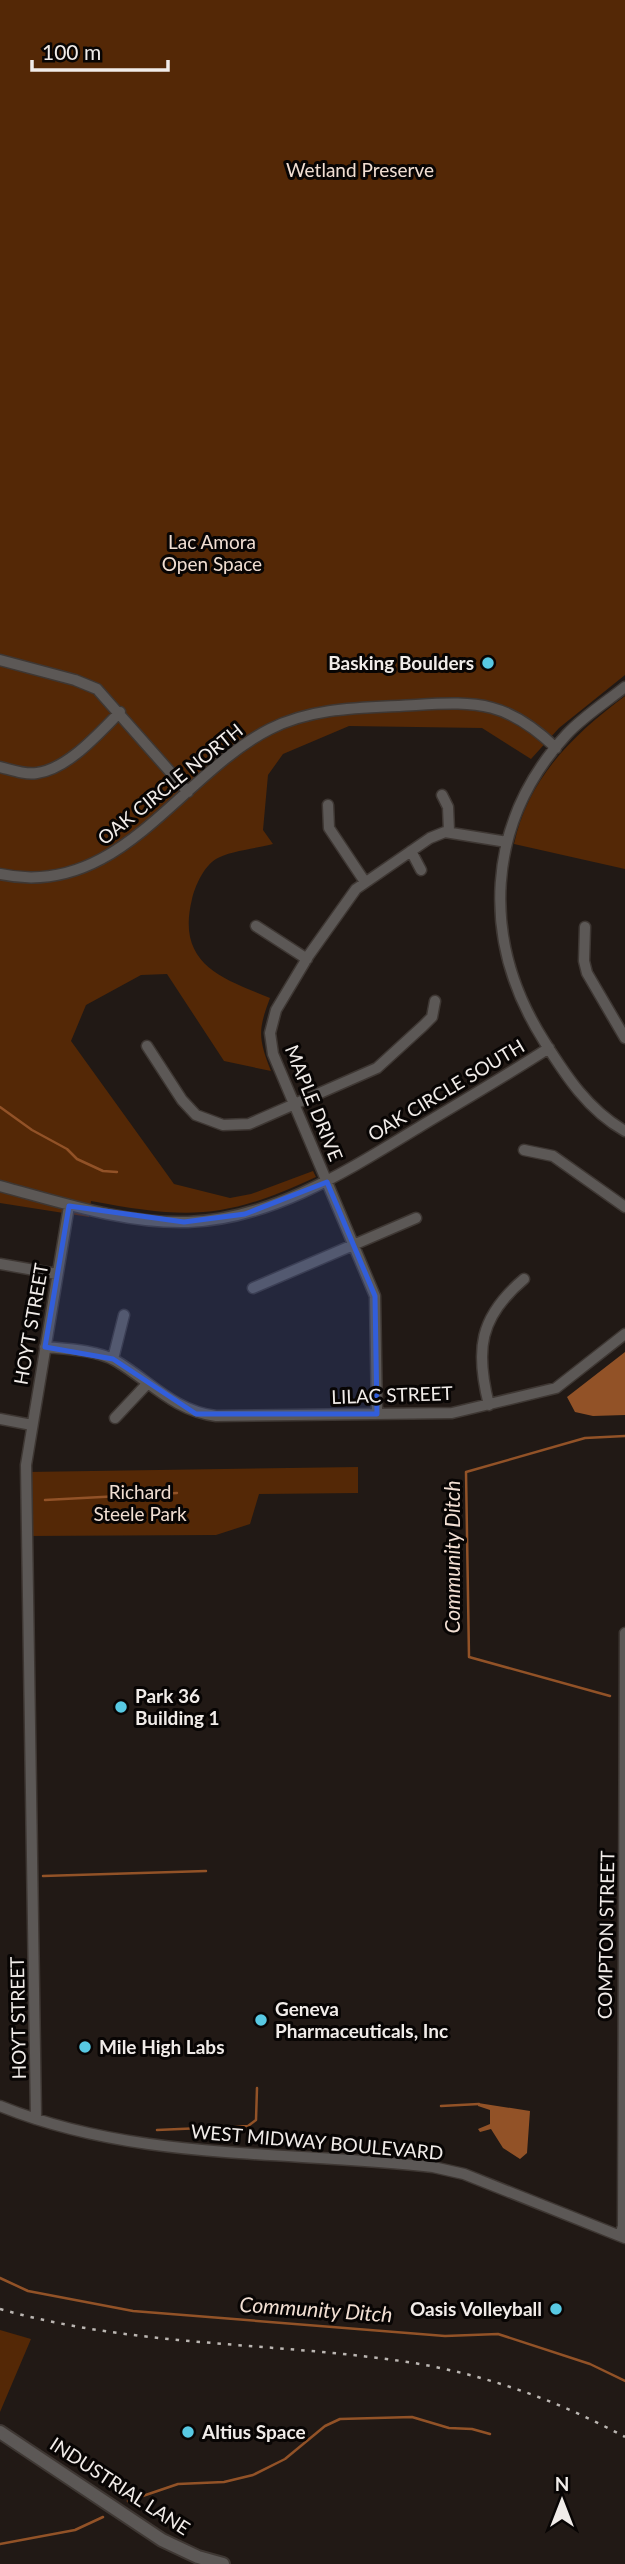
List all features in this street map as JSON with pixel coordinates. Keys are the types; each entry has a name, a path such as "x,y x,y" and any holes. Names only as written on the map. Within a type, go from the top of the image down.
{"street":[{"path":"0,660 88,684 105,696 120,712 188,792"},
{"path":"625,687 572,729 527,790 507,842 500,898 503,940 517,991 549,1048 581,1095 625,1130"},
{"name":"OAK CIRCLE NORTH","path":"0,874 37,877 89,866 125,846 235,751 269,729 299,717 335,710 457,702 488,705 526,722 556,748"},
{"path":"0,767 25,773 48,771 64,762 120,712"},
{"path":"442,795 448,807 449,831 507,842"},
{"path":"328,805 329,828 365,882"},
{"name":"MAPLE DRIVE","path":"377,1414 375,1296 273,1055 270,1033 275,1010 345,901 365,882 430,838 449,831"},
{"path":"411,851 421,870"},
{"path":"256,926 307,959"},
{"path":"585,927 584,961 587,973 625,1038"},
{"path":"147,1046 182,1100 208,1121 231,1126 248,1124 366,1074 387,1061 432,1017 435,1001"},
{"name":"OAK CIRCLE SOUTH","path":"0,1186 69,1206 158,1220 211,1221 245,1214 327,1182 549,1048"},
{"path":"524,1150 553,1156 625,1207"},
{"name":"HOYT STREET","path":"36,2119 26,1465 69,1206"},
{"path":"253,1288 416,1218"},
{"path":"0,1264 57,1274"},
{"path":"489,1405 482,1377 482,1341 494,1311 524,1279"},
{"path":"113,1359 124,1315"},
{"name":"LILAC STREET","path":"45,1347 113,1359 196,1414 452,1413 556,1388 625,1334"},
{"path":"115,1418 147,1384"},
{"path":"0,1419 32,1425"},
{"name":"COMPTON STREET","path":"622,2237 625,1633"},
{"name":"WEST MIDWAY BOULEVARD","path":"0,2106 91,2136 150,2145 433,2166 464,2174 622,2237"},
{"name":"INDUSTRIAL LANE","path":"0,2432 162,2540 198,2557 223,2564"}],"highlighted area":[{"path":"327,1182 375,1296 377,1414 196,1414 113,1359 45,1347 69,1206 184,1222 245,1214"}],"green space":[{"name":"Lac Amora Open Space","path":"0,0 625,0 625,675 559,728 531,759 482,728 349,726 283,754 268,775 263,830 273,844 221,856 212,862 195,888 189,921 191,939 197,954 207,965 235,983 270,998 261,1034 271,1071 224,1061 167,974 141,975 86,1005 71,1041 174,1184 230,1198 251,1194 313,1171 316,1177 284,1191 230,1208 181,1213 91,1201 89,1217 0,1203"},
{"path":"625,696 625,869 514,844 530,799 555,760 588,726"},
{"name":"Richard Steele Park","path":"358,1467 358,1493 259,1494 250,1524 216,1535 28,1536 27,1472"},
{"path":"0,2330 31,2339 0,2412"}],"shaded area":[{"path":"625,1352 625,1415 593,1416 575,1412 567,1397"},
{"path":"478,2103 530,2111 527,2153 520,2159 503,2148 491,2129 480,2132 478,2129 490,2124 490,2110 478,2106"}],"waterway":[{"path":"0,1107 32,1130 67,1149 77,1159 103,1171 117,1172"},
{"name":"Community Ditch","path":"610,1696 469,1657 466,1472 585,1438 625,1436"},
{"path":"45,1500 177,1493"},
{"path":"43,1876 206,1871"},
{"path":"157,2130 248,2126 256,2120 257,2088"},
{"path":"441,2106 479,2104"},
{"name":"Community Ditch","path":"0,2278 28,2291 133,2311 445,2336 498,2334 590,2364 625,2381"},
{"path":"128,2501 178,2484 224,2482 253,2475 285,2459 325,2426 340,2419 412,2417 449,2428 472,2429 490,2434"},
{"path":"0,2544 75,2530 103,2517"}],"railway":[{"path":"0,2309 49,2321 147,2337 345,2354 455,2371 542,2398 625,2437"}],"place":[{"name":"Basking Boulders","path":"488,663"},
{"name":"Park 36 Building 1","path":"121,1707"},
{"name":"Geneva Pharmaceuticals, Inc","path":"261,2020"},
{"name":"Mile High Labs","path":"85,2047"},
{"name":"Oasis Volleyball","path":"556,2309"},
{"name":"Altius Space","path":"188,2432"}],"park label":[{"name":"Wetland Preserve","path":"360,170"}]}
